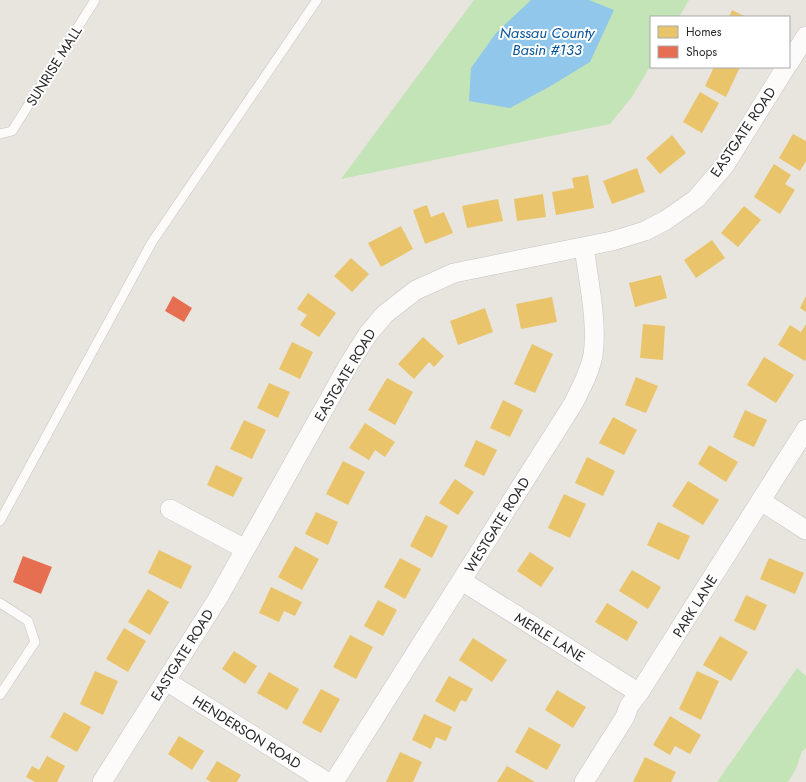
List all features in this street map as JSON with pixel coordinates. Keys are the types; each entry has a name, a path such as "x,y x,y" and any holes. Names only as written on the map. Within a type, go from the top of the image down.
{"street":[{"path":"790,61 806,36"},
{"name":"EASTGATE ROAD","path":"102,782 218,598 349,364 368,334 385,314 416,290 454,273 612,241 645,231 666,220 696,199 725,164 785,68"},
{"name":"WESTGATE ROAD","path":"334,782 574,404 588,372 593,354 594,327 584,247"},
{"name":"PARK LANE","path":"584,782 625,717 629,706 639,693 806,429"},
{"path":"761,501 806,530"},
{"path":"170,509 245,549"},
{"name":"MERLE LANE","path":"462,581 639,693"},
{"name":"HENDERSON ROAD","path":"166,681 327,782"}],"lane":[{"name":"SUNRISE MALL","path":"0,134 12,131 95,0"},
{"path":"0,521 152,242 317,0"},
{"path":"0,603 28,621 35,642 0,695"}],"green space":[{"name":"Nassau County Basin #133","path":"474,0 689,0 680,16 650,16 650,67 632,97 610,124 341,179"},
{"path":"797,668 806,676 806,748 802,751 796,769 788,782 717,782"}],"water":[{"name":"Nassau County Basin #133","path":"531,0 589,0 614,10 590,62 549,87 510,108 469,101 471,68 496,33"}],"building: Homes":[{"path":"732,10 744,16 729,16"},
{"path":"714,68 740,68 726,97 705,86"},
{"path":"700,92 719,103 702,133 683,122"},
{"path":"793,134 806,141 806,161 800,171 779,158"},
{"path":"672,135 686,153 660,174 646,158"},
{"path":"774,164 791,175 785,184 795,190 780,214 754,197"},
{"path":"637,168 645,192 612,204 603,181"},
{"path":"588,175 594,208 556,215 552,192 574,188 572,178"},
{"path":"543,194 546,217 517,221 514,199"},
{"path":"498,199 503,221 467,228 462,206"},
{"path":"427,205 431,217 444,212 453,233 425,244 413,210"},
{"path":"744,206 761,220 738,247 721,233"},
{"path":"401,226 413,249 381,267 368,243"},
{"path":"712,240 725,258 696,278 684,260"},
{"path":"351,258 369,274 352,292 334,276"},
{"path":"661,275 667,298 635,307 629,283"},
{"path":"308,293 336,313 319,337 300,325 307,315 297,309"},
{"path":"806,296 806,312 800,308"},
{"path":"552,297 557,322 521,329 516,304"},
{"path":"485,308 493,332 458,345 450,321"},
{"path":"643,324 665,326 663,360 640,358"},
{"path":"806,324 805,361 778,345 790,325 801,332"},
{"path":"423,337 444,356 434,367 429,362 414,379 398,364"},
{"path":"292,342 313,352 300,379 279,369"},
{"path":"532,344 553,354 535,393 514,384"},
{"path":"764,357 794,375 776,403 747,385"},
{"path":"636,377 658,386 646,413 625,405"},
{"path":"387,378 413,392 395,425 368,410"},
{"path":"269,383 290,392 278,418 257,408"},
{"path":"503,400 523,410 510,437 490,428"},
{"path":"745,410 767,420 754,447 733,437"},
{"path":"613,417 637,430 624,455 599,443"},
{"path":"244,420 266,430 252,459 230,449"},
{"path":"365,423 395,442 385,457 375,450 369,460 349,448"},
{"path":"476,440 497,450 484,476 464,466"},
{"path":"709,445 738,462 726,482 698,464"},
{"path":"587,457 615,471 603,496 575,483"},
{"path":"343,461 365,472 348,505 326,494"},
{"path":"216,465 243,478 233,497 207,485"},
{"path":"455,479 474,492 458,515 439,503"},
{"path":"688,481 719,500 703,525 672,506"},
{"path":"564,494 586,504 570,538 548,528"},
{"path":"316,512 338,522 328,545 305,534"},
{"path":"426,515 448,526 432,558 410,546"},
{"path":"658,522 690,536 679,560 647,545"},
{"path":"295,546 319,559 302,590 278,577"},
{"path":"159,550 192,566 181,589 148,573"},
{"path":"530,552 554,568 541,587 517,571"},
{"path":"400,558 421,569 405,599 384,587"},
{"path":"769,558 804,573 795,594 760,579"},
{"path":"632,570 661,587 648,609 619,591"},
{"path":"271,587 302,602 295,616 284,611 279,622 259,613"},
{"path":"148,589 169,602 150,635 128,622"},
{"path":"746,595 767,605 755,631 734,621"},
{"path":"378,600 397,610 383,636 364,626"},
{"path":"607,603 638,622 627,641 595,622"},
{"path":"124,628 146,641 128,672 106,659"},
{"path":"350,635 373,647 356,679 333,667"},
{"path":"720,636 748,652 731,681 703,665"},
{"path":"473,638 507,660 492,682 459,660"},
{"path":"234,651 257,666 245,684 222,669"},
{"path":"95,671 118,681 103,715 80,704"},
{"path":"697,671 719,681 701,720 679,709"},
{"path":"269,672 299,689 287,710 257,693"},
{"path":"449,676 473,689 466,702 461,700 455,712 435,701"},
{"path":"321,689 340,699 321,733 302,723"},
{"path":"557,690 586,707 573,728 545,710"},
{"path":"64,712 91,727 77,752 50,737"},
{"path":"424,714 452,727 446,741 436,737 431,749 412,740"},
{"path":"670,716 701,735 690,754 675,746 670,755 653,745"},
{"path":"529,727 561,745 547,770 515,752"},
{"path":"179,736 204,751 192,770 168,754"},
{"path":"400,752 422,762 413,782 386,782"},
{"path":"47,756 65,766 57,782 35,782 26,777 32,766 39,770"},
{"path":"645,757 676,772 671,782 633,782"},
{"path":"217,761 241,775 237,782 211,782 206,779"},
{"path":"507,766 535,782 497,782"}],"building: Shops":[{"path":"173,296 192,308 184,322 165,311"},
{"path":"23,556 52,567 41,594 13,582"}]}
